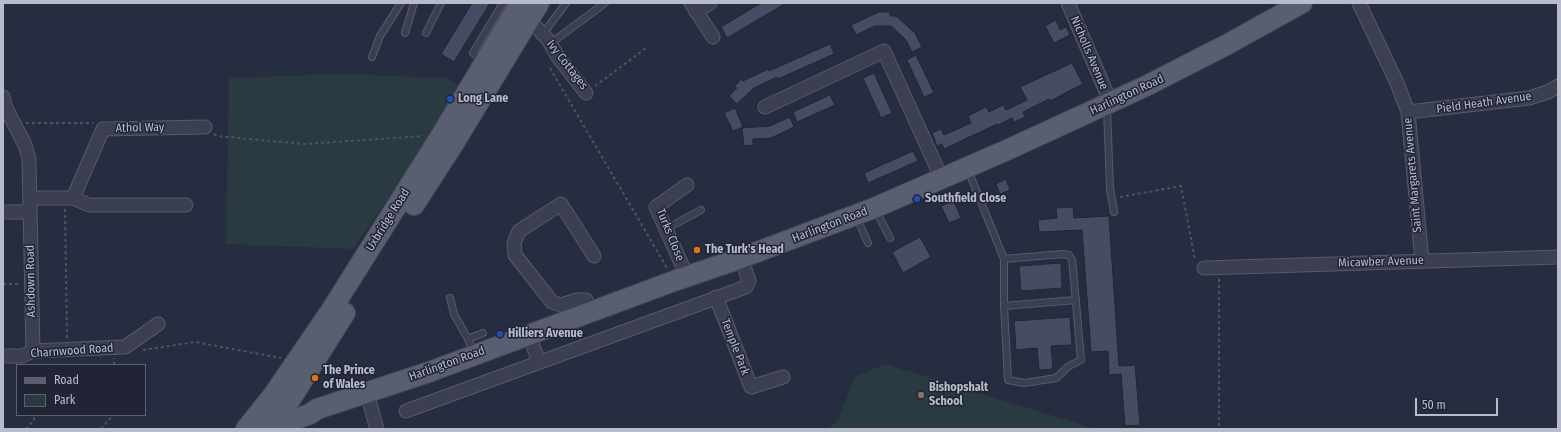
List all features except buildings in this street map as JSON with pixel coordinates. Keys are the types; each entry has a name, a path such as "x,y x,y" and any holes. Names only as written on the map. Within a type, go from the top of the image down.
{"main road":[{"name":"Uxbridge Road","path":"269,426 283,396 330,312 442,134 520,3"},
{"name":"Uxbridge Road","path":"246,429 283,396 454,143 541,33 539,3"},
{"name":"Harlington Road","path":"269,426 299,418 310,414 317,409 367,392 471,347 529,335 874,208 1109,104 1228,44 1302,3"},
{"path":"283,396 317,409"}],"street":[{"path":"710,3 693,8 713,37"},
{"name":"Nicholls Avenue","path":"1068,3 1109,104"},
{"name":"Saint Margarets Avenue","path":"1359,3 1397,83 1408,112 1422,261"},
{"name":"Ivy Cottages","path":"541,33 586,93"},
{"path":"765,107 884,51 942,179"},
{"name":"Pield Heath Avenue","path":"1408,112 1529,98 1548,92 1558,86"},
{"name":"Ashdown Road","path":"3,97 5,106 25,145 29,158 33,351"},
{"name":"Athol Way","path":"69,198 103,129 205,127"},
{"name":"Turks Close","path":"680,279 666,229 656,207 687,185"},
{"path":"30,198 69,198 89,205 186,205"},
{"path":"592,311 586,300 578,300 562,305 552,302 515,255 514,243 519,231 561,204 594,256"},
{"path":"3,212 30,212"},
{"name":"Micawber Avenue","path":"1204,268 1558,257"},
{"path":"406,411 746,287 749,281 741,258"},
{"name":"Temple Park","path":"716,298 750,387 783,377"},
{"name":"Charnwood Road","path":"3,356 22,356 33,351 125,347 158,324"},
{"path":"529,335 539,362"},
{"path":"367,392 377,429"}],"lane":[{"path":"372,57 380,36 402,3"},
{"path":"405,33 414,3"},
{"path":"426,33 441,3"},
{"path":"485,62 473,53 503,3"},
{"path":"541,33 566,3"},
{"path":"541,33 605,3"},
{"path":"1109,104 1110,188 1114,212"},
{"path":"967,168 1004,259 1004,306 1008,380 1024,383 1056,378 1069,366 1081,360 1072,260 1069,255 1063,254 1004,259"},
{"path":"874,208 890,238"},
{"path":"666,229 700,210"},
{"path":"856,215 868,243"},
{"path":"450,298 454,314 471,347 484,333"},
{"path":"1004,306 1076,300"}],"path":[{"name":"Ivy Cottages","path":"586,93 646,48"},
{"path":"547,62 680,279"},
{"path":"14,123 103,124 103,129"},
{"path":"205,127 217,136 304,144 442,134"},
{"path":"1112,198 1181,186 1196,264 1204,268"},
{"path":"67,350 69,198"},
{"path":"1219,267 1219,429"},
{"path":"3,284 20,284 31,278"},
{"path":"125,347 132,351 195,342 288,360"},
{"path":"26,429 34,420 34,416"},
{"path":"101,429 112,416"}],"green space":[{"path":"341,74 445,78 464,88 353,249 226,244 229,78"},
{"name":"Bishopshalt School","path":"885,364 1096,429 827,429 838,420 855,377"}],"place":[{"name":"Long Lane","path":"450,99"},
{"name":"Southfield Close","path":"917,199"},
{"name":"The Turk's Head","path":"697,250"},
{"name":"Hilliers Avenue","path":"500,334"},
{"name":"The Prince of Wales","path":"315,378"},
{"name":"Bishopshalt School","path":"921,395"}]}
